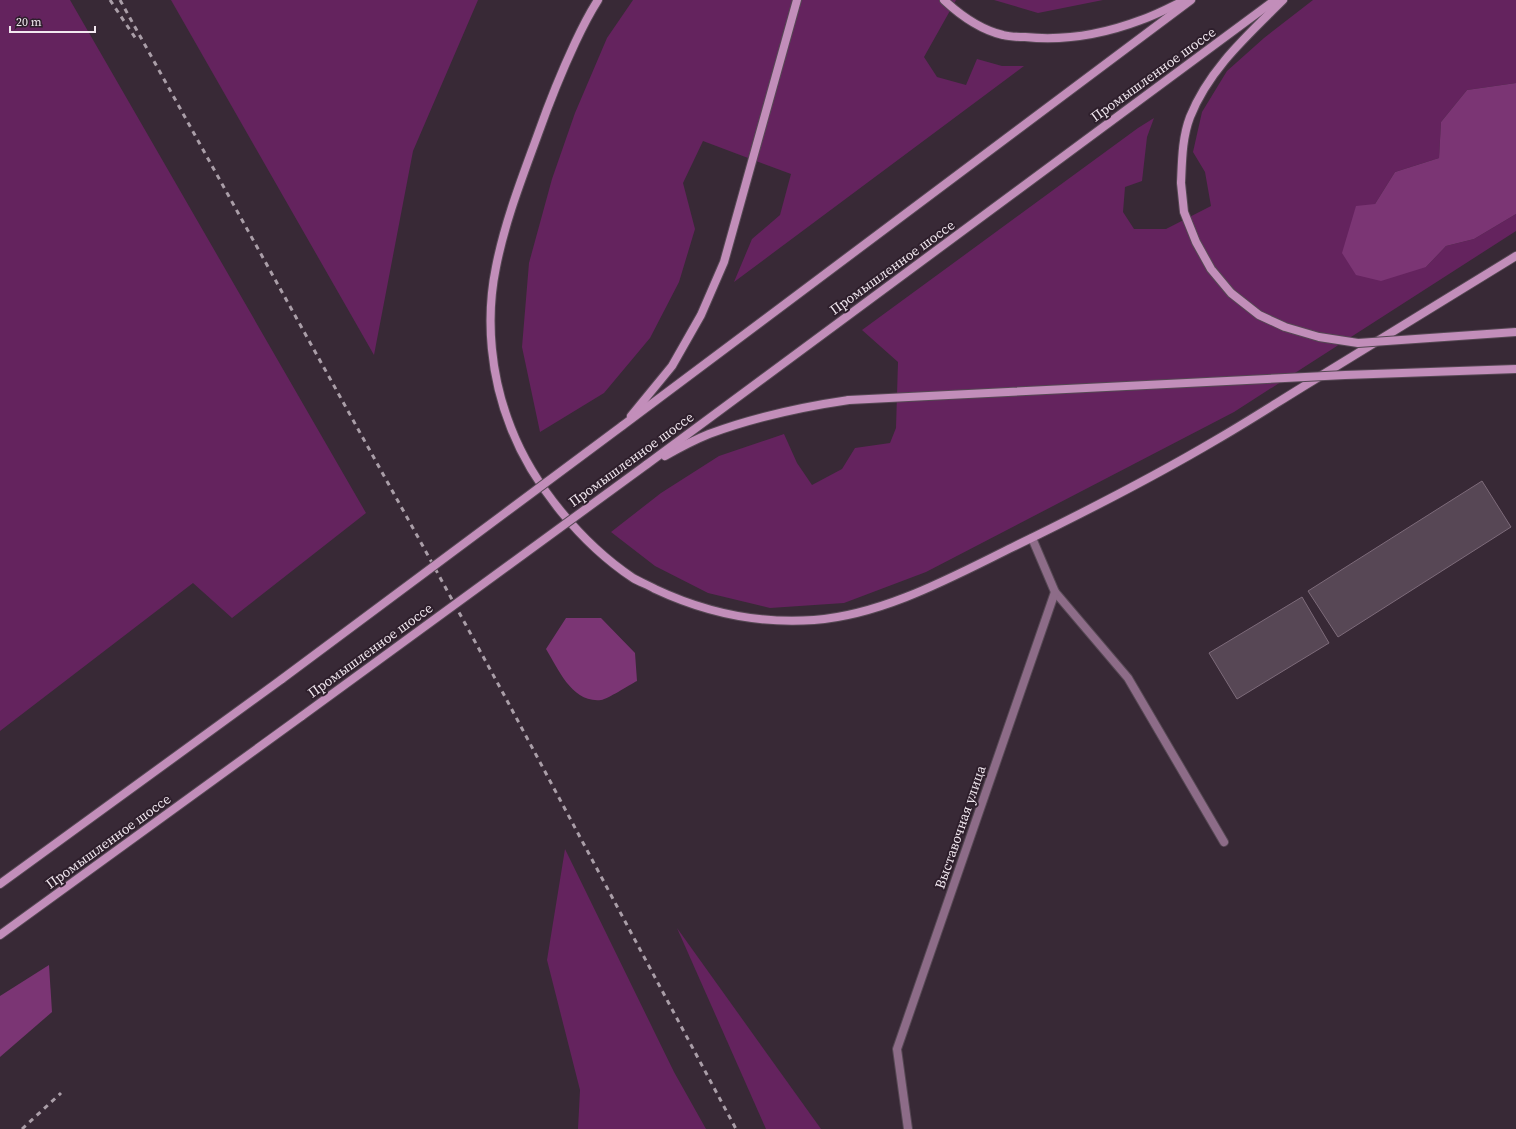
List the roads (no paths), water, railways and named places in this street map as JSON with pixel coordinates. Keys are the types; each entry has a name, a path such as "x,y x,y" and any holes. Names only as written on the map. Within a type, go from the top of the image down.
{"main road":[{"path":"598,0 589,13 563,68 542,121 509,215 495,269 491,320 493,362 501,404 516,442 536,480 562,513 596,549 634,578 676,599 719,613 770,620 816,620 857,613 903,598 944,581 1072,518 1216,440 1516,256"},
{"path":"622,426 672,366 701,315 724,262 797,0"},
{"path":"944,0 978,25 1003,35 1039,39 1069,37 1109,31 1142,20 1186,0"},
{"name":"Промышленное шоссе","path":"0,884 282,679 1191,0"},
{"name":"Промышленное шоссе","path":"0,935 646,465 1275,0"},
{"path":"1283,0 1228,55 1205,86 1190,118 1182,151 1180,183 1184,212 1196,242 1211,269 1230,293 1259,315 1285,327 1319,337 1358,343 1516,332"},
{"path":"646,465 708,434 758,418 801,407 849,400 1345,374 1516,369"}],"street":[{"path":"1032,538 1055,592 1128,678 1224,842"},
{"name":"Выставочная улица","path":"908,1129 897,1049 1055,592"}],"railway":[{"path":"110,0 136,39"},
{"path":"120,0 419,539 736,1129"},
{"path":"22,1129 61,1093"}]}
